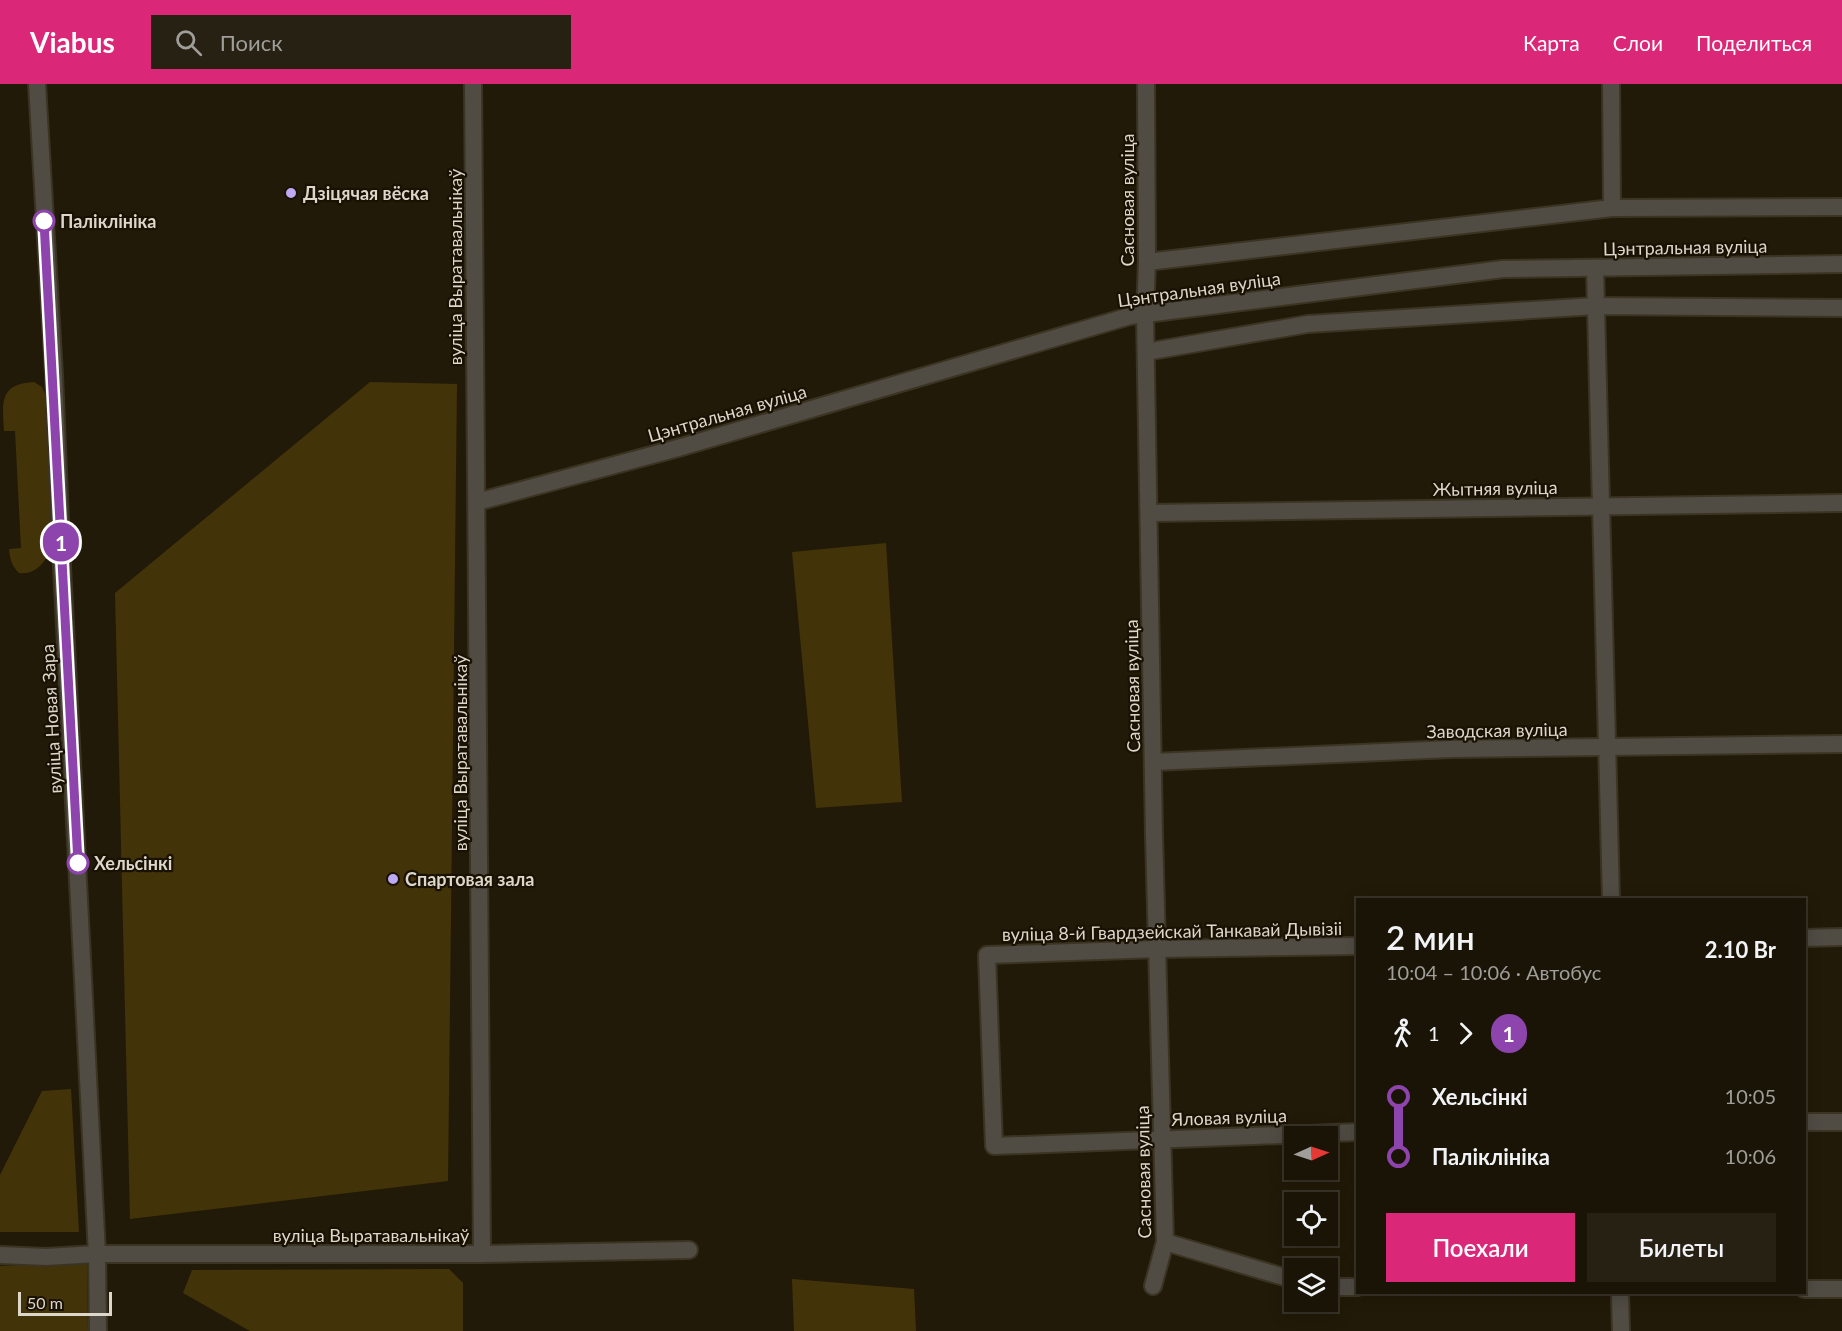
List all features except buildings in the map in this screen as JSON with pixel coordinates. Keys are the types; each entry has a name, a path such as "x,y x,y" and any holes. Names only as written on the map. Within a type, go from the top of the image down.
{"street":[{"name":"вуліца Новая Зара","path":"37,84 54,375 98,1254 98,1331"},
{"name":"вуліца Выратавальнікаў","path":"98,1254 482,1254 473,84"},
{"name":"Сасновая вуліца","path":"1146,84 1145,315 1165,1242 1153,1286"},
{"path":"1611,84 1612,208"},
{"name":"Цэнтральная вуліца","path":"1147,262 1612,208 1842,207"},
{"name":"Цэнтральная вуліца","path":"477,502 678,448 1130,316 1503,269 1842,264"},
{"path":"1595,268 1611,898"},
{"path":"1146,352 1308,324 1596,306 1842,308"},
{"name":"Жытняя вуліца","path":"1149,513 1842,503"},
{"name":"Заводская вуліца","path":"1153,762 1451,749 1842,744"},
{"path":"1806,938 1842,937"},
{"name":"вуліца 8-й Гвардзейскай Танкавай Дывізіі","path":"994,1146 987,955 1157,949 1356,946"},
{"path":"1806,1122 1842,1122"},
{"name":"Яловая вуліца","path":"994,1146 1356,1132"},
{"path":"1165,1242 1284,1277"},
{"path":"482,1254 689,1250"},
{"path":"0,1255 46,1257 98,1254"},
{"path":"1338,1287 1356,1287"},
{"path":"1806,1289 1842,1289"},
{"path":"1620,1294 1622,1331"}],"shaded area":[{"path":"34,382 42,387 46,396 52,548 35,570 19,573 12,562 9,549 21,548 15,431 4,431 3,411 9,390 23,383"},
{"path":"370,382 457,384 448,1181 130,1219 115,593"},
{"path":"886,543 902,802 816,808 792,552"},
{"path":"71,1089 79,1232 0,1232 0,1175 42,1091"},
{"path":"87,1263 88,1331 0,1331 0,1266"},
{"path":"449,1269 463,1283 463,1331 250,1331 183,1293 192,1270"},
{"path":"792,1279 914,1289 916,1331 794,1331"}],"bus line":[{"name":"1","path":"44,221 54,375 78,863"}],"place":[{"name":"Дзіцячая вёска","path":"291,193"},
{"name":"Паліклініка","path":"44,221"},
{"name":"Хельсінкі","path":"78,863"},
{"name":"Спартовая зала","path":"393,879"}]}
